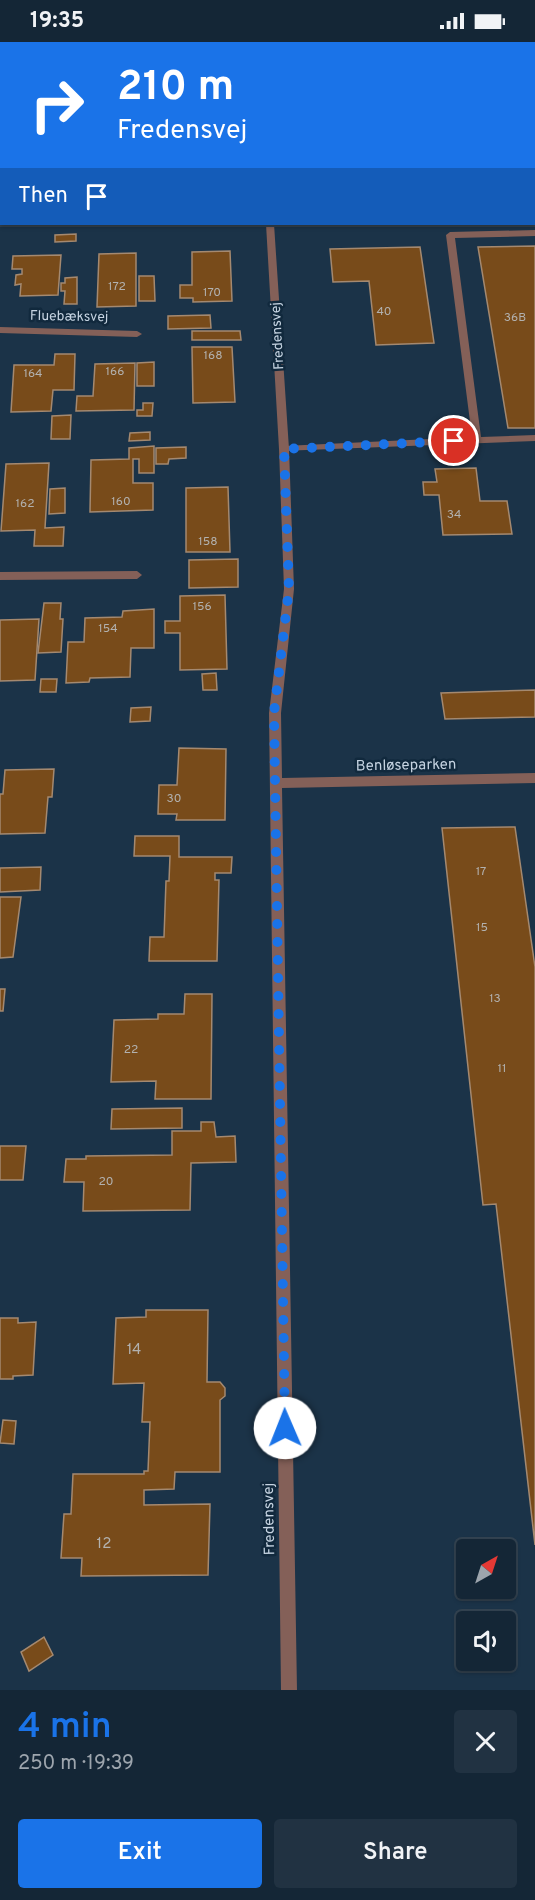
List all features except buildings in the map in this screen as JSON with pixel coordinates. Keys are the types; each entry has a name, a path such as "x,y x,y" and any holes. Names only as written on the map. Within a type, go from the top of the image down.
{"street":[{"name":"Fredensvej","path":"270,225 284,449 289,589 274,713 277,783 289,1690"},
{"path":"477,440 450,235 535,233"},
{"name":"Fluebæksvej","path":"0,330 137,334"},
{"path":"284,449 535,438"},
{"path":"0,576 137,575"},
{"name":"Benløseparken","path":"277,783 535,778"}],"route":[{"path":"285,1428 277,783 274,713 289,589 284,449 454,441"}]}
